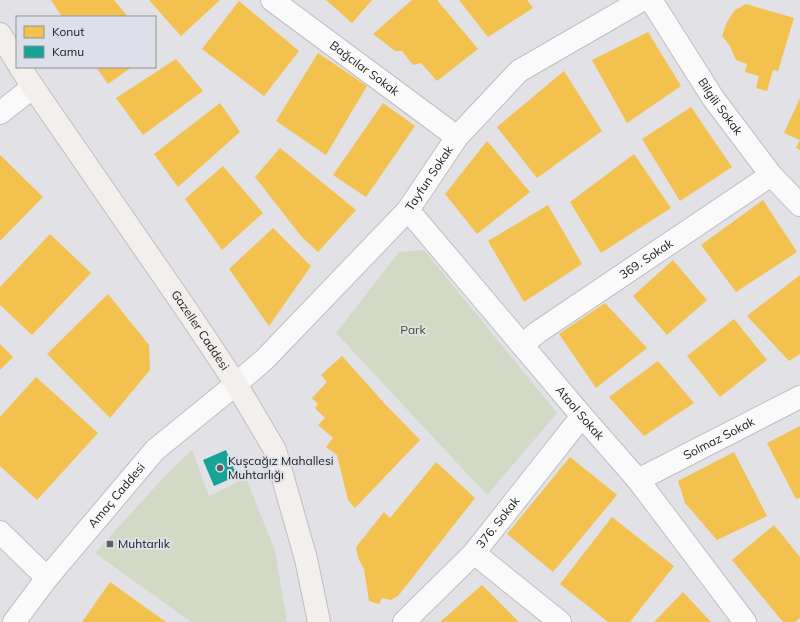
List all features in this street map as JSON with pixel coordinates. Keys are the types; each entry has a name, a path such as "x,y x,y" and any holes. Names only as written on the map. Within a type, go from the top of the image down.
{"main road":[{"path":"0,34 16,60"},
{"name":"Gazeller Caddesi","path":"21,68 236,384 275,450 306,559 319,622"}],"street":[{"name":"Bağcılar Sokak","path":"272,0 457,137"},
{"name":"Tayfun Sokak","path":"236,384 265,359 408,210 457,137 519,71 642,0"},
{"name":"Bilgili Sokak","path":"651,0 713,98 771,175 800,205"},
{"path":"0,113 33,87"},
{"name":"369. Sokak","path":"522,345 538,332 771,175"},
{"name":"Ataol Sokak","path":"408,210 638,480 744,622"},
{"name":"Amaç Caddesi","path":"14,622 47,578 155,450 236,384"},
{"name":"Solmaz Sokak","path":"638,480 800,396"},
{"name":"376. Sokak","path":"404,622 474,553 582,416"},
{"path":"0,532 47,578"},
{"path":"474,553 560,622"}],"green space":[{"name":"Park","path":"424,250 557,413 487,495 336,333 399,252"},
{"path":"192,450 209,496 246,478 275,551 287,622 191,622 95,553 165,476"}],"building: Konut":[{"path":"51,0 114,0 127,16 61,16"},
{"path":"149,0 220,0 181,36"},
{"path":"326,0 372,0 352,23"},
{"path":"412,0 437,0 478,49 437,81 421,63 413,65 402,51 395,51 373,34"},
{"path":"459,0 527,0 533,8 488,37"},
{"path":"239,1 299,51 264,96 202,49"},
{"path":"746,4 794,18 778,71 773,70 767,91 756,88 759,76 745,72 747,64 736,60 730,46 722,36 727,22 735,10"},
{"path":"648,32 681,86 627,123 592,60"},
{"path":"318,53 367,86 326,155 276,121"},
{"path":"176,59 203,91 143,135 116,98"},
{"path":"97,68 131,68 108,84"},
{"path":"564,71 602,131 537,178 497,127"},
{"path":"800,98 800,140 784,133"},
{"path":"220,103 240,132 178,187 154,154"},
{"path":"383,103 415,126 366,197 333,175"},
{"path":"691,107 732,167 680,201 642,139"},
{"path":"800,140 800,150 796,148"},
{"path":"487,141 530,192 477,234 445,194"},
{"path":"280,148 356,210 318,252 301,236 255,177"},
{"path":"634,154 671,208 601,253 570,202"},
{"path":"0,155 43,197 0,241"},
{"path":"223,166 263,213 222,250 185,199"},
{"path":"763,200 797,252 736,292 701,245"},
{"path":"548,205 582,264 524,302 488,241"},
{"path":"273,228 311,266 269,326 229,269"},
{"path":"50,234 91,273 32,335 0,305 0,287"},
{"path":"673,260 707,300 667,335 633,296"},
{"path":"800,275 800,354 789,361 747,316"},
{"path":"108,294 149,345 150,370 110,418 47,354"},
{"path":"605,303 647,348 596,388 559,334"},
{"path":"734,319 767,360 720,397 687,356"},
{"path":"0,344 13,357 0,370"},
{"path":"342,356 384,403 420,440 355,508 348,500 337,455 326,447 333,438 318,425 325,418 315,408 318,404 312,398 327,382 321,375"},
{"path":"658,361 694,403 644,436 609,397"},
{"path":"36,377 98,433 37,500 0,466 0,417"},
{"path":"800,426 800,498 796,499 767,443"},
{"path":"734,452 767,516 717,540 685,503 678,481"},
{"path":"570,457 617,495 553,572 507,534"},
{"path":"436,462 475,498 398,596 391,600 382,598 379,604 369,601 364,569 358,558 356,547 384,512 390,518"},
{"path":"612,517 674,566 630,622 608,622 560,584"},
{"path":"774,525 800,557 800,618 795,622 783,622 732,560"},
{"path":"110,582 166,622 82,622"},
{"path":"482,585 519,622 440,622"},
{"path":"683,592 711,622 654,622"}],"building: Kamu":[{"name":"Kuşcağız Mahallesi Muhtarlığı","path":"226,450 237,476 214,486 203,460"}],"place":[{"name":"Kuşcağız Mahallesi Muhtarlığı","path":"220,468"},
{"name":"Muhtarlık","path":"110,544"}]}
